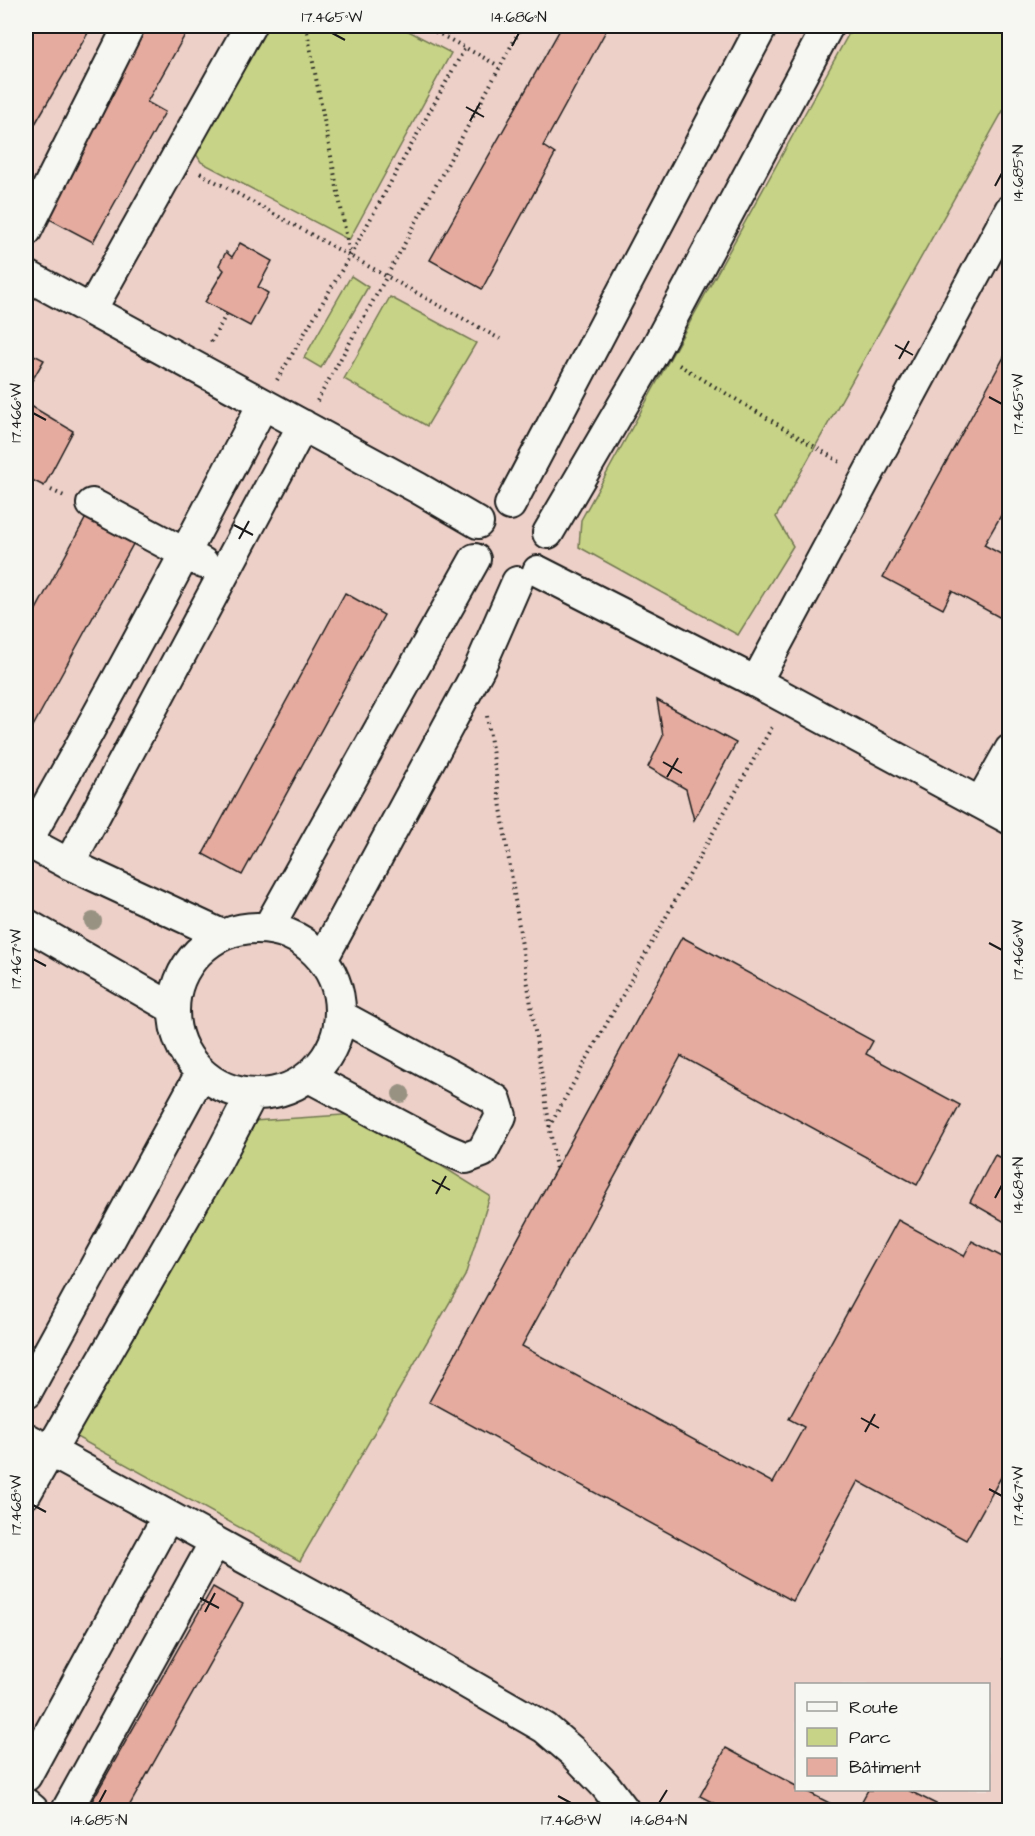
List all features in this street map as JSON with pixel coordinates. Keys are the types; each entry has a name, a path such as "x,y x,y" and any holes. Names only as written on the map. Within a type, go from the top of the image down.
{"street":[{"path":"26,231 129,26"},
{"path":"91,310 250,26"},
{"path":"510,505 762,26"},
{"path":"548,533 655,350 828,26"},
{"path":"756,682 1010,210"},
{"path":"26,275 418,488 478,523"},
{"path":"222,935 26,842 81,748 263,404"},
{"path":"69,864 303,425"},
{"path":"92,504 224,574"},
{"path":"323,958 528,577 545,563 550,543 542,521 534,513 522,507 510,505 492,511 478,523 473,541 475,559 482,570 492,578 504,582 528,577 756,682 1010,819"},
{"path":"268,928 475,559"},
{"path":"145,627 184,648"},
{"path":"81,748 119,768"},
{"path":"980,803 1010,750"},
{"path":"26,924 174,1009"},
{"path":"245,928 268,928 289,933 308,944 323,958 334,976 340,996 341,1016 336,1039 325,1060 309,1077 291,1087 272,1093 252,1094 225,1088 201,1073 186,1054 177,1033 174,1009 177,986 188,965 203,947 222,935 245,928"},
{"path":"309,1077 442,1148 466,1158 482,1152 501,1116 496,1100 341,1016"},
{"path":"26,1393 201,1073"},
{"path":"26,1493 37,1445 217,1161 252,1094"},
{"path":"37,1445 356,1619 545,1728 573,1752 624,1810"},
{"path":"26,1776 168,1516"},
{"path":"67,1810 215,1542"},
{"path":"26,1804 33,1810"}],"path":[{"path":"306,26 350,256"},
{"path":"425,26 499,66"},
{"path":"303,425 387,276 522,26"},
{"path":"263,404 350,256 465,48"},
{"path":"176,159 500,339"},
{"path":"655,350 866,478"},
{"path":"549,1128 787,699"},
{"path":"487,714 556,1169"}],"shaded area":[{"path":"26,26 1009,26 1009,1810 26,1810"}],"green space":[{"path":"259,26 399,26 451,53 349,240 201,162 191,146"},
{"path":"853,26 1009,26 1009,100 776,517 793,546 738,635 579,547 581,520"},
{"path":"351,276 368,287 321,368 304,358"},
{"path":"390,297 476,343 427,426 344,379"},
{"path":"358,1114 490,1196 465,1276 300,1561 71,1434 253,1121"}],"building":[{"path":"26,26 92,26 35,124 31,115 26,117"},
{"path":"141,26 190,26 147,102 165,112 93,242 38,213"},
{"path":"562,26 608,27 543,146 555,154 482,289 430,260"},
{"path":"240,243 272,261 258,287 268,293 250,326 205,302 224,270 219,265 226,252 232,257"},
{"path":"1010,346 1010,506 1007,505 984,545 1010,559 1010,623 952,591 943,609 883,577"},
{"path":"26,351 44,360 26,391"},
{"path":"26,403 73,431 44,486 26,477"},
{"path":"90,510 138,535 26,739 26,628"},
{"path":"345,593 384,615 242,875 203,854"},
{"path":"657,700 736,743 694,820 686,789 648,767 663,736"},
{"path":"682,937 873,1041 866,1054 960,1105 917,1185 681,1056 522,1346 773,1483 804,1427 789,1419 898,1220 964,1256 972,1241 1010,1261 1010,1461 966,1540 858,1481 793,1601 429,1402"},
{"path":"995,1155 1010,1163 1010,1225 970,1202"},
{"path":"213,1587 243,1604 127,1810 87,1810"},
{"path":"1010,1648 1010,1662 1004,1659"},
{"path":"726,1748 795,1785 795,1791 806,1791 843,1810 727,1810 700,1796"},
{"path":"867,1791 910,1791 948,1810 857,1810"}]}
